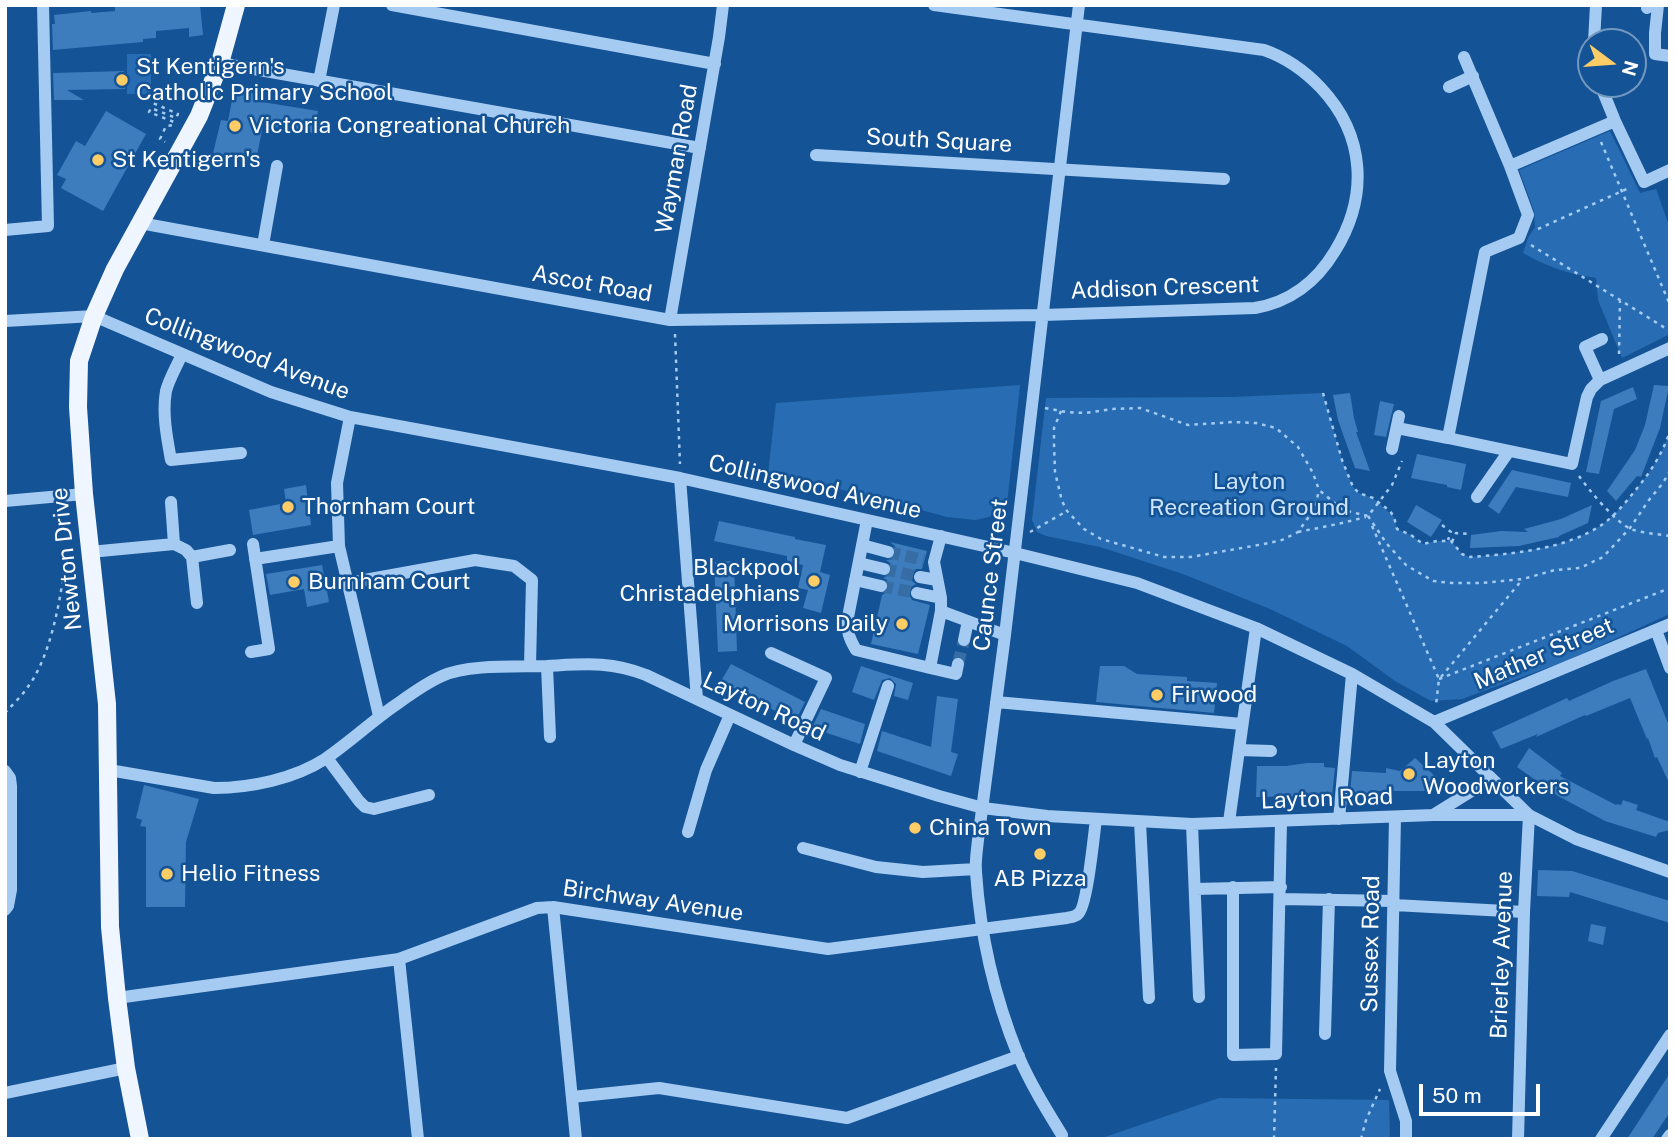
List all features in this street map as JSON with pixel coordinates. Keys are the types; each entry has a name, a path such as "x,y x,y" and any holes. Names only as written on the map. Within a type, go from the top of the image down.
{"main road":[{"name":"Newton Drive","path":"140,1139 126,1068 110,927 106,691 84,494 78,407 79,361 93,316 115,269 199,116 220,63 236,5"}],"street":[{"path":"5,230 48,226 43,5"},
{"path":"319,81 334,5"},
{"path":"391,5 715,64"},
{"name":"Wayman Road","path":"672,320 723,5"},
{"name":"Addison Crescent","path":"934,5 1264,50 1281,56 1315,81 1340,111 1355,146 1357,187 1349,226 1317,275 1288,297 1272,305 1255,308 1043,314"},
{"name":"Caunce Street","path":"1062,1135 1018,1056 1001,1003 983,929 976,869 1079,5"},
{"path":"1595,28 1596,5"},
{"path":"1651,6 1655,54 1670,56"},
{"path":"1448,439 1485,252 1519,238 1528,215 1464,57"},
{"path":"220,63 700,148"},
{"path":"1449,87 1473,76"},
{"path":"1606,98 1644,182 1670,170"},
{"path":"1510,166 1615,121"},
{"name":"South Square","path":"816,155 1224,179"},
{"path":"263,245 277,166"},
{"name":"Ascot Road","path":"140,223 672,320 1043,314"},
{"path":"5,321 93,316"},
{"name":"Collingwood Avenue","path":"93,316 271,392 350,417 680,478 941,536 1016,547 1137,583 1256,628 1352,674 1434,722 1491,779"},
{"path":"1600,380 1585,346 1602,339"},
{"path":"1392,449 1402,425 1448,439 1572,464 1587,397 1600,380 1670,348"},
{"path":"182,354 166,390 166,421 171,460 242,453"},
{"path":"350,417 337,483 339,546 379,716"},
{"path":"1476,497 1509,451"},
{"path":"680,478 697,699"},
{"path":"5,501 84,494"},
{"path":"171,502 174,544"},
{"path":"867,520 847,625 848,636 856,650 956,674 958,664"},
{"path":"930,668 941,604 937,580 929,561 941,536"},
{"path":"90,550 174,544 192,556 197,603"},
{"path":"251,652 269,649 253,544"},
{"path":"862,545 888,552"},
{"path":"255,559 339,546"},
{"path":"192,556 230,550"},
{"path":"348,583 475,560 514,566 531,580 530,666"},
{"path":"859,563 884,569"},
{"path":"920,577 937,580"},
{"path":"855,580 881,586"},
{"path":"916,593 941,604 968,621 1005,635"},
{"path":"964,640 968,621"},
{"name":"Mather Street","path":"1434,722 1670,624"},
{"path":"1230,822 1256,628"},
{"path":"1656,630 1670,668"},
{"path":"771,653 825,678 794,745"},
{"name":"Layton Road","path":"109,770 214,788 229,788 277,779 300,772 327,758 379,716 444,674 479,669 602,664 624,667 646,675 794,745 860,772 983,808 1047,816 1192,824 1433,815 1529,815"},
{"path":"547,666 550,737"},
{"path":"1339,819 1352,674"},
{"path":"860,772 888,686"},
{"path":"996,702 1242,724"},
{"path":"688,832 706,770 730,715"},
{"path":"1239,750 1271,751"},
{"path":"327,758 365,807 374,809 429,795"},
{"path":"5,771 11,786 12,890 5,910"},
{"name":"Layton Road","path":"1433,815 1491,779 1529,815 1576,839 1670,873"},
{"name":"Brierley Avenue","path":"1518,1139 1529,815"},
{"name":"Sussex Road","path":"1395,818 1390,1070 1406,1121 1406,1139"},
{"name":"Birchway Avenue","path":"117,998 399,959 537,908 553,906 828,949 1067,918 1078,914 1082,909 1096,819"},
{"path":"1140,822 1149,998"},
{"path":"1233,887 1233,1055 1276,1054 1281,822"},
{"path":"1192,824 1199,998"},
{"path":"803,848 876,867 923,872 976,869"},
{"path":"1195,889 1233,887 1329,900 1524,912"},
{"path":"1325,1034 1329,900"},
{"path":"553,906 576,1139"},
{"path":"399,959 418,1139"},
{"path":"1601,1139 1670,1035"},
{"path":"572,1097 659,1088 847,1118 1018,1056"},
{"path":"5,1093 126,1068"}],"path":[{"path":"159,88 153,103 178,114 176,118 151,108 149,111 174,122 173,125 166,126 160,139"},
{"path":"1596,130 1670,305"},
{"path":"1519,238 1644,182"},
{"path":"1519,238 1670,331"},
{"path":"1619,372 1620,301"},
{"path":"672,320 680,478"},
{"path":"1032,406 1085,413 1140,408 1188,425 1233,422 1256,423 1276,428 1298,447 1319,490 1343,510 1368,516 1387,544 1406,565 1433,581 1452,583 1523,579 1555,570 1580,568 1592,563 1603,557 1630,528 1670,471"},
{"path":"1061,411 1055,428 1055,472 1067,511 1084,529 1101,539 1164,557 1191,558 1264,544 1282,540 1298,532 1368,516 1392,485 1400,467 1402,425"},
{"path":"1572,464 1589,491 1630,528 1670,536"},
{"path":"1298,532 1314,508 1319,490"},
{"path":"1016,547 1067,511"},
{"path":"1368,516 1439,679 1434,722"},
{"path":"1442,525 1453,532 1469,534"},
{"path":"1450,541 1453,532"},
{"path":"5,713 28,688 45,652 62,589 65,562 90,550"},
{"path":"1439,679 1523,579"},
{"path":"1439,679 1670,589"},
{"path":"1274,1139 1276,1054"},
{"path":"1360,1139 1370,1110 1390,1070"}],"green space":[{"path":"127,54 151,54 151,94 127,94"},
{"path":"1610,131 1640,193 1656,189 1670,228 1670,334 1622,358 1598,300 1596,278 1558,269 1523,253 1535,227 1534,211 1519,170"},
{"path":"1020,385 1007,504 989,517 975,520 947,517 866,495 768,474 776,403"},
{"name":"Layton Recreation Ground","path":"1323,393 1342,460 1353,487 1359,493 1373,498 1394,517 1397,529 1423,544 1451,541 1462,554 1469,557 1554,545 1600,526 1611,518 1643,481 1670,431 1670,614 1564,662 1462,699 1431,701 1395,681 1347,646 1270,609 1183,574 1100,547 1037,532 1032,520 1046,398 1232,397"},
{"path":"1219,1098 1389,1100 1390,1139 1099,1139"}],"building":[{"path":"115,5 200,5 203,35 189,37 189,28 156,31 156,38 143,39 143,42 53,50 54,15 115,11"},
{"path":"124,71 125,89 67,90 84,100 54,100 53,73"},
{"path":"234,90 257,94 256,101 318,111 314,133 263,125 256,161 213,153 221,120 228,121"},
{"name":"St Kentigern's","path":"106,111 146,134 103,211 61,188 66,179 57,175 76,141 85,146"},
{"path":"1654,385 1669,386 1660,428 1641,477 1637,476 1616,501 1607,491 1635,450 1645,425"},
{"path":"1633,387 1637,399 1614,409 1599,474 1586,472 1601,401"},
{"path":"1350,393 1356,432 1370,471 1355,468 1338,420 1333,395"},
{"path":"1380,401 1394,404 1386,437 1374,435"},
{"path":"1417,454 1466,464 1461,490 1411,478"},
{"path":"1512,470 1571,483 1568,497 1516,487 1499,514 1488,506"},
{"name":"Thornham Court","path":"306,485 311,525 253,535 249,510 286,503 284,489"},
{"path":"1416,505 1442,520 1431,537 1407,522"},
{"path":"1592,505 1588,523 1559,537 1519,546 1470,548 1471,535 1501,531 1528,532 1524,529 1561,519"},
{"path":"719,521 826,545 820,572 830,575 821,613 803,608 808,590 798,588 803,565 787,562 787,556 714,541"},
{"path":"890,542 927,551 922,569 916,569 912,575 912,581 916,584 908,592 912,600 930,605 918,654 871,644 882,595 890,587 883,578 891,574 892,567 886,560 894,559 897,554 895,546"},
{"path":"734,561 737,651 718,652 714,562"},
{"name":"Burnham Court","path":"322,565 329,602 307,607 304,589 270,595 266,574"},
{"path":"731,664 805,702 795,722 721,681"},
{"path":"861,666 913,683 908,700 894,696 896,684 890,678 882,680 874,700 852,692"},
{"name":"Firwood","path":"1100,666 1124,666 1137,674 1187,677 1187,681 1217,683 1214,713 1096,702"},
{"path":"1646,669 1670,728 1670,785 1657,757 1655,758 1630,698 1501,749 1492,732 1567,698 1569,701"},
{"path":"937,696 958,699 951,752 958,754 951,776 877,751 882,731 931,747"},
{"path":"821,709 865,724 860,744 812,728"},
{"path":"1529,748 1562,773 1560,776 1616,805 1621,805 1623,800 1638,805 1636,810 1670,822 1670,830 1658,833 1656,837 1605,821 1558,796 1517,767"},
{"name":"Layton Woodworkers","path":"1415,758 1436,777 1433,791 1350,793 1352,771 1386,773 1386,768 1400,771"},
{"path":"1324,763 1324,767 1335,768 1332,796 1256,797 1257,766"},
{"path":"144,785 199,799 186,842 185,907 146,907 146,827 140,826 142,820 136,818"},
{"path":"1538,870 1572,871 1670,901 1670,923 1570,892 1569,897 1537,896"},
{"path":"1591,924 1606,927 1603,945 1588,941"},
{"path":"1670,1073 1670,1112 1652,1139 1627,1139"}],"tunnel":[{"path":"888,552 924,560"},
{"path":"884,569 920,577"},
{"path":"881,586 917,593"},
{"path":"958,664 964,640"}],"place":[{"name":"St Kentigern's Catholic Primary School","path":"122,80"},
{"name":"Victoria Congreational Church","path":"235,126"},
{"name":"St Kentigern's","path":"98,160"},
{"name":"Thornham Court","path":"288,507"},
{"name":"Blackpool Christadelphians","path":"814,581"},
{"name":"Burnham Court","path":"294,582"},
{"name":"Morrisons Daily","path":"902,624"},
{"name":"Firwood","path":"1157,695"},
{"name":"Layton Woodworkers","path":"1409,774"},
{"name":"China Town","path":"915,828"},
{"name":"AB Pizza","path":"1040,854"},
{"name":"Helio Fitness","path":"167,874"}]}
